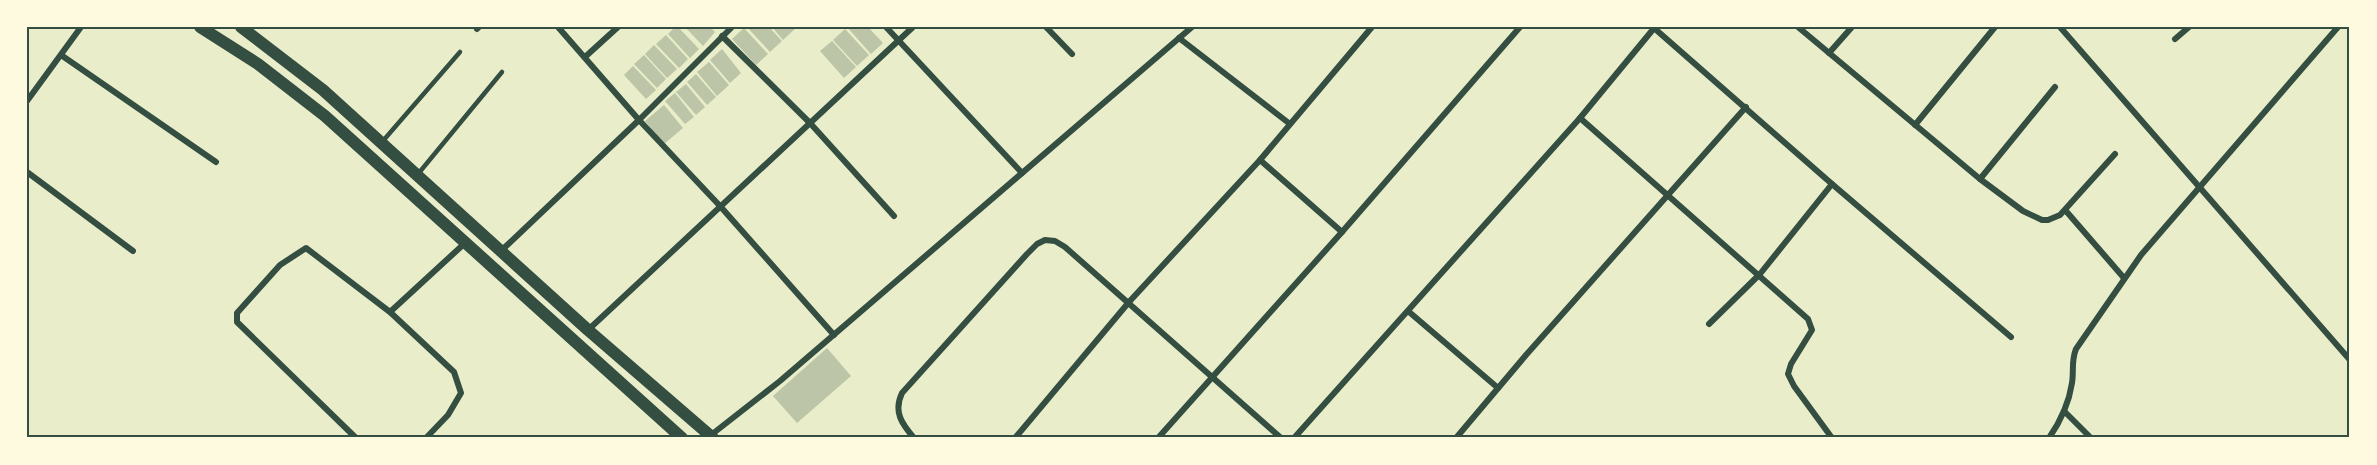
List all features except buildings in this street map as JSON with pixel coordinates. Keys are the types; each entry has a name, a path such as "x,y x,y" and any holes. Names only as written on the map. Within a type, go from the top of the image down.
{"main road":[{"path":"200,27 258,64 303,97 682,438"},
{"path":"241,27 323,90 588,330 712,437"}],"street":[{"path":"27,102 81,27"},
{"path":"558,27 834,335"},
{"path":"585,57 618,27"},
{"path":"502,250 639,120 732,27"},
{"path":"886,27 1022,173"},
{"path":"588,330 913,27"},
{"path":"1046,27 1072,54"},
{"path":"712,437 1192,27"},
{"path":"1015,438 1129,302 1260,160 1372,27"},
{"path":"1158,438 1342,232 1520,27"},
{"path":"1294,438 1580,118 1655,27 1832,184 2012,337"},
{"path":"1798,27 1980,178 2033,217 2048,220 2066,211 2115,154"},
{"path":"1829,52 1852,27"},
{"path":"1915,125 1995,27"},
{"path":"2060,27 2350,360"},
{"path":"2175,39 2188,27"},
{"path":"2049,438 2064,411 2071,391 2072,362 2076,349 2124,278 2338,27"},
{"path":"722,36 810,123 894,216"},
{"path":"1179,38 1290,124"},
{"path":"61,55 216,162"},
{"path":"1980,178 2055,87"},
{"path":"1456,438 1746,106"},
{"path":"1580,118 1803,313 1812,325 1809,337 1791,364 1788,374 1794,386 1832,438"},
{"path":"1260,160 1342,232"},
{"path":"27,172 133,251"},
{"path":"1709,324 1760,274 1832,184"},
{"path":"2066,211 2124,278"},
{"path":"914,438 901,422 898,413 898,401 902,393 1037,244 1050,240 1065,248 1129,302 1281,438"},
{"path":"390,312 465,242"},
{"path":"356,438 237,322 237,313 280,265 306,248 390,312 454,372 461,393 448,415 426,438"},
{"path":"1408,311 1498,388"},
{"path":"2064,411 2091,438"}],"lane":[{"path":"382,142 460,52"},
{"path":"417,175 502,72"}]}
